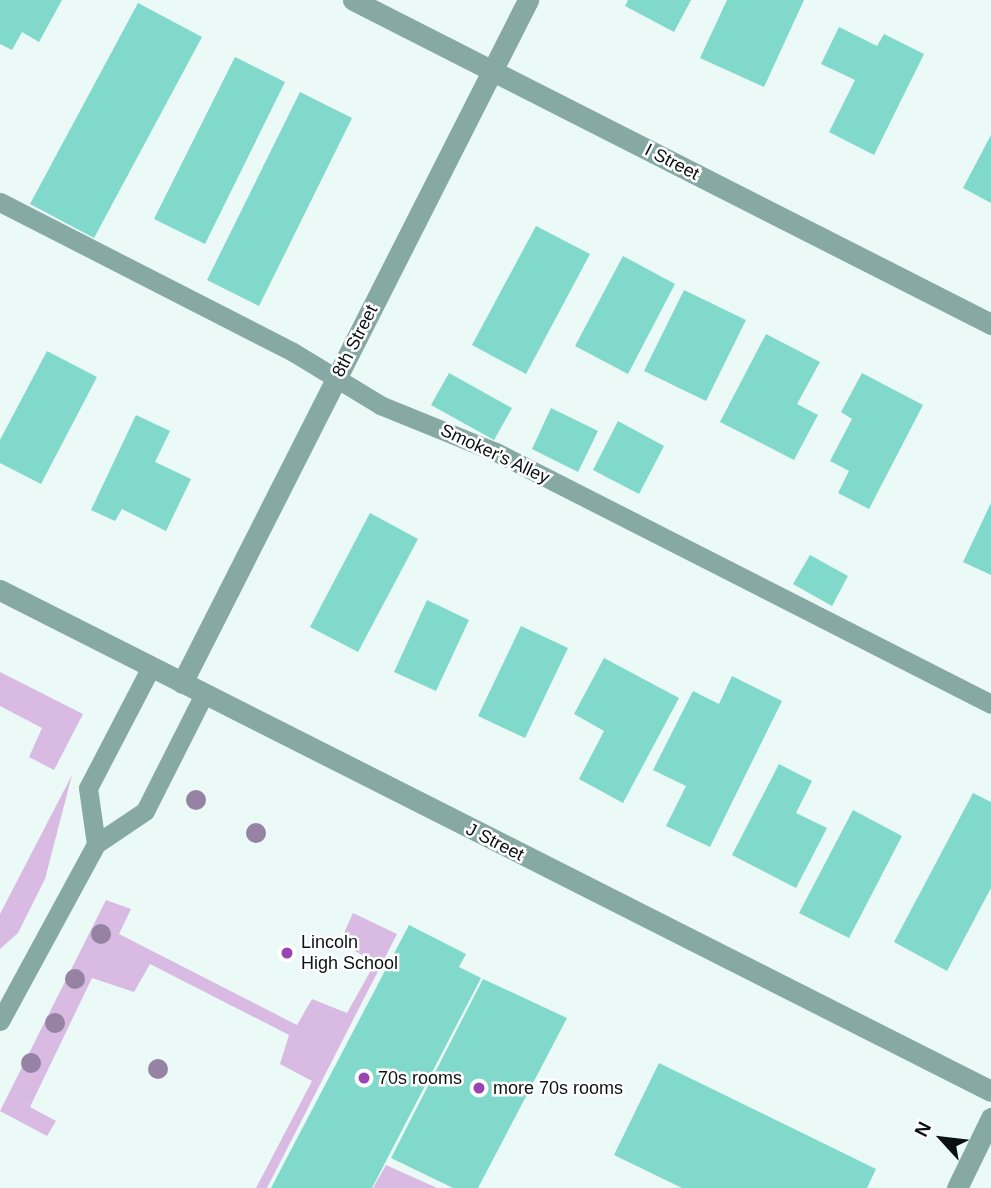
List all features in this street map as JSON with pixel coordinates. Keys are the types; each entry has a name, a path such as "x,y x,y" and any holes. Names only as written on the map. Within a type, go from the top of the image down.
{"street":[{"name":"I Street","path":"353,0 991,324"},
{"name":"8th Street","path":"182,683 528,0"},
{"name":"J Street","path":"0,590 991,1091"},
{"path":"957,1188 991,1118"}],"lane":[{"name":"Smoker's Alley","path":"0,202 336,379 380,405 496,452 991,704"},
{"path":"96,844 88,788 151,667"},
{"path":"0,1021 6,992 96,844 145,811 204,694"}],"shaded area":[{"path":"0,672 83,714 54,770 29,757 42,728 0,706"},
{"path":"72,775 45,879 18,933 0,949 0,914"},
{"path":"106,900 131,909 119,934 297,1025 312,999 347,1013 375,963 340,942 353,913 397,934 267,1188 256,1188 312,1081 280,1064 289,1035 150,964 134,992 92,978 30,1107 56,1121 47,1136 0,1111"},
{"path":"386,1165 437,1188 373,1188"}],"building":[{"path":"0,0 62,0 39,42 22,32 12,50 0,44"},
{"path":"628,0 691,0 674,32 625,6"},
{"path":"727,0 804,0 764,87 700,58"},
{"path":"138,3 202,37 94,238 30,204"},
{"path":"839,27 877,46 884,34 924,54 874,155 829,132 855,80 821,64"},
{"path":"235,57 285,82 205,244 154,219"},
{"path":"300,92 352,118 259,306 207,280"},
{"path":"991,135 991,203 963,188"},
{"path":"536,226 590,254 526,374 472,345"},
{"path":"623,256 675,284 628,374 575,346"},
{"path":"684,290 746,320 706,401 644,371"},
{"path":"766,334 820,362 797,404 818,415 794,460 720,422"},
{"path":"47,351 97,377 41,484 0,463 0,440"},
{"path":"449,373 512,408 494,440 431,405"},
{"path":"862,373 923,405 869,509 838,493 849,471 830,461 852,419 841,412"},
{"path":"551,408 598,431 578,472 532,449"},
{"path":"136,415 170,431 155,462 191,479 166,531 122,509 115,521 91,510"},
{"path":"618,421 664,446 639,494 593,470"},
{"path":"991,503 991,575 963,562"},
{"path":"370,513 418,539 358,652 310,627"},
{"path":"810,555 848,576 832,606 793,584"},
{"path":"427,600 469,620 436,691 394,672"},
{"path":"521,626 568,648 525,738 478,716"},
{"path":"604,658 679,698 623,803 579,779 604,731 574,714"},
{"path":"732,676 782,701 710,847 666,826 686,786 653,770 693,691 719,704"},
{"path":"779,764 812,781 796,813 827,828 796,888 732,855"},
{"path":"973,793 991,802 991,888 947,971 894,942"},
{"path":"853,810 902,836 849,938 799,913"},
{"name":"70s rooms","path":"409,925 466,954 459,967 481,978 372,1188 271,1188"},
{"name":"more 70s rooms","path":"483,979 567,1018 478,1188 453,1188 391,1158"},
{"path":"659,1063 876,1169 867,1188 682,1188 614,1155"}],"place":[{"name":"Lincoln High School","path":"287,953"},
{"name":"70s rooms","path":"364,1078"},
{"name":"more 70s rooms","path":"479,1088"}]}
